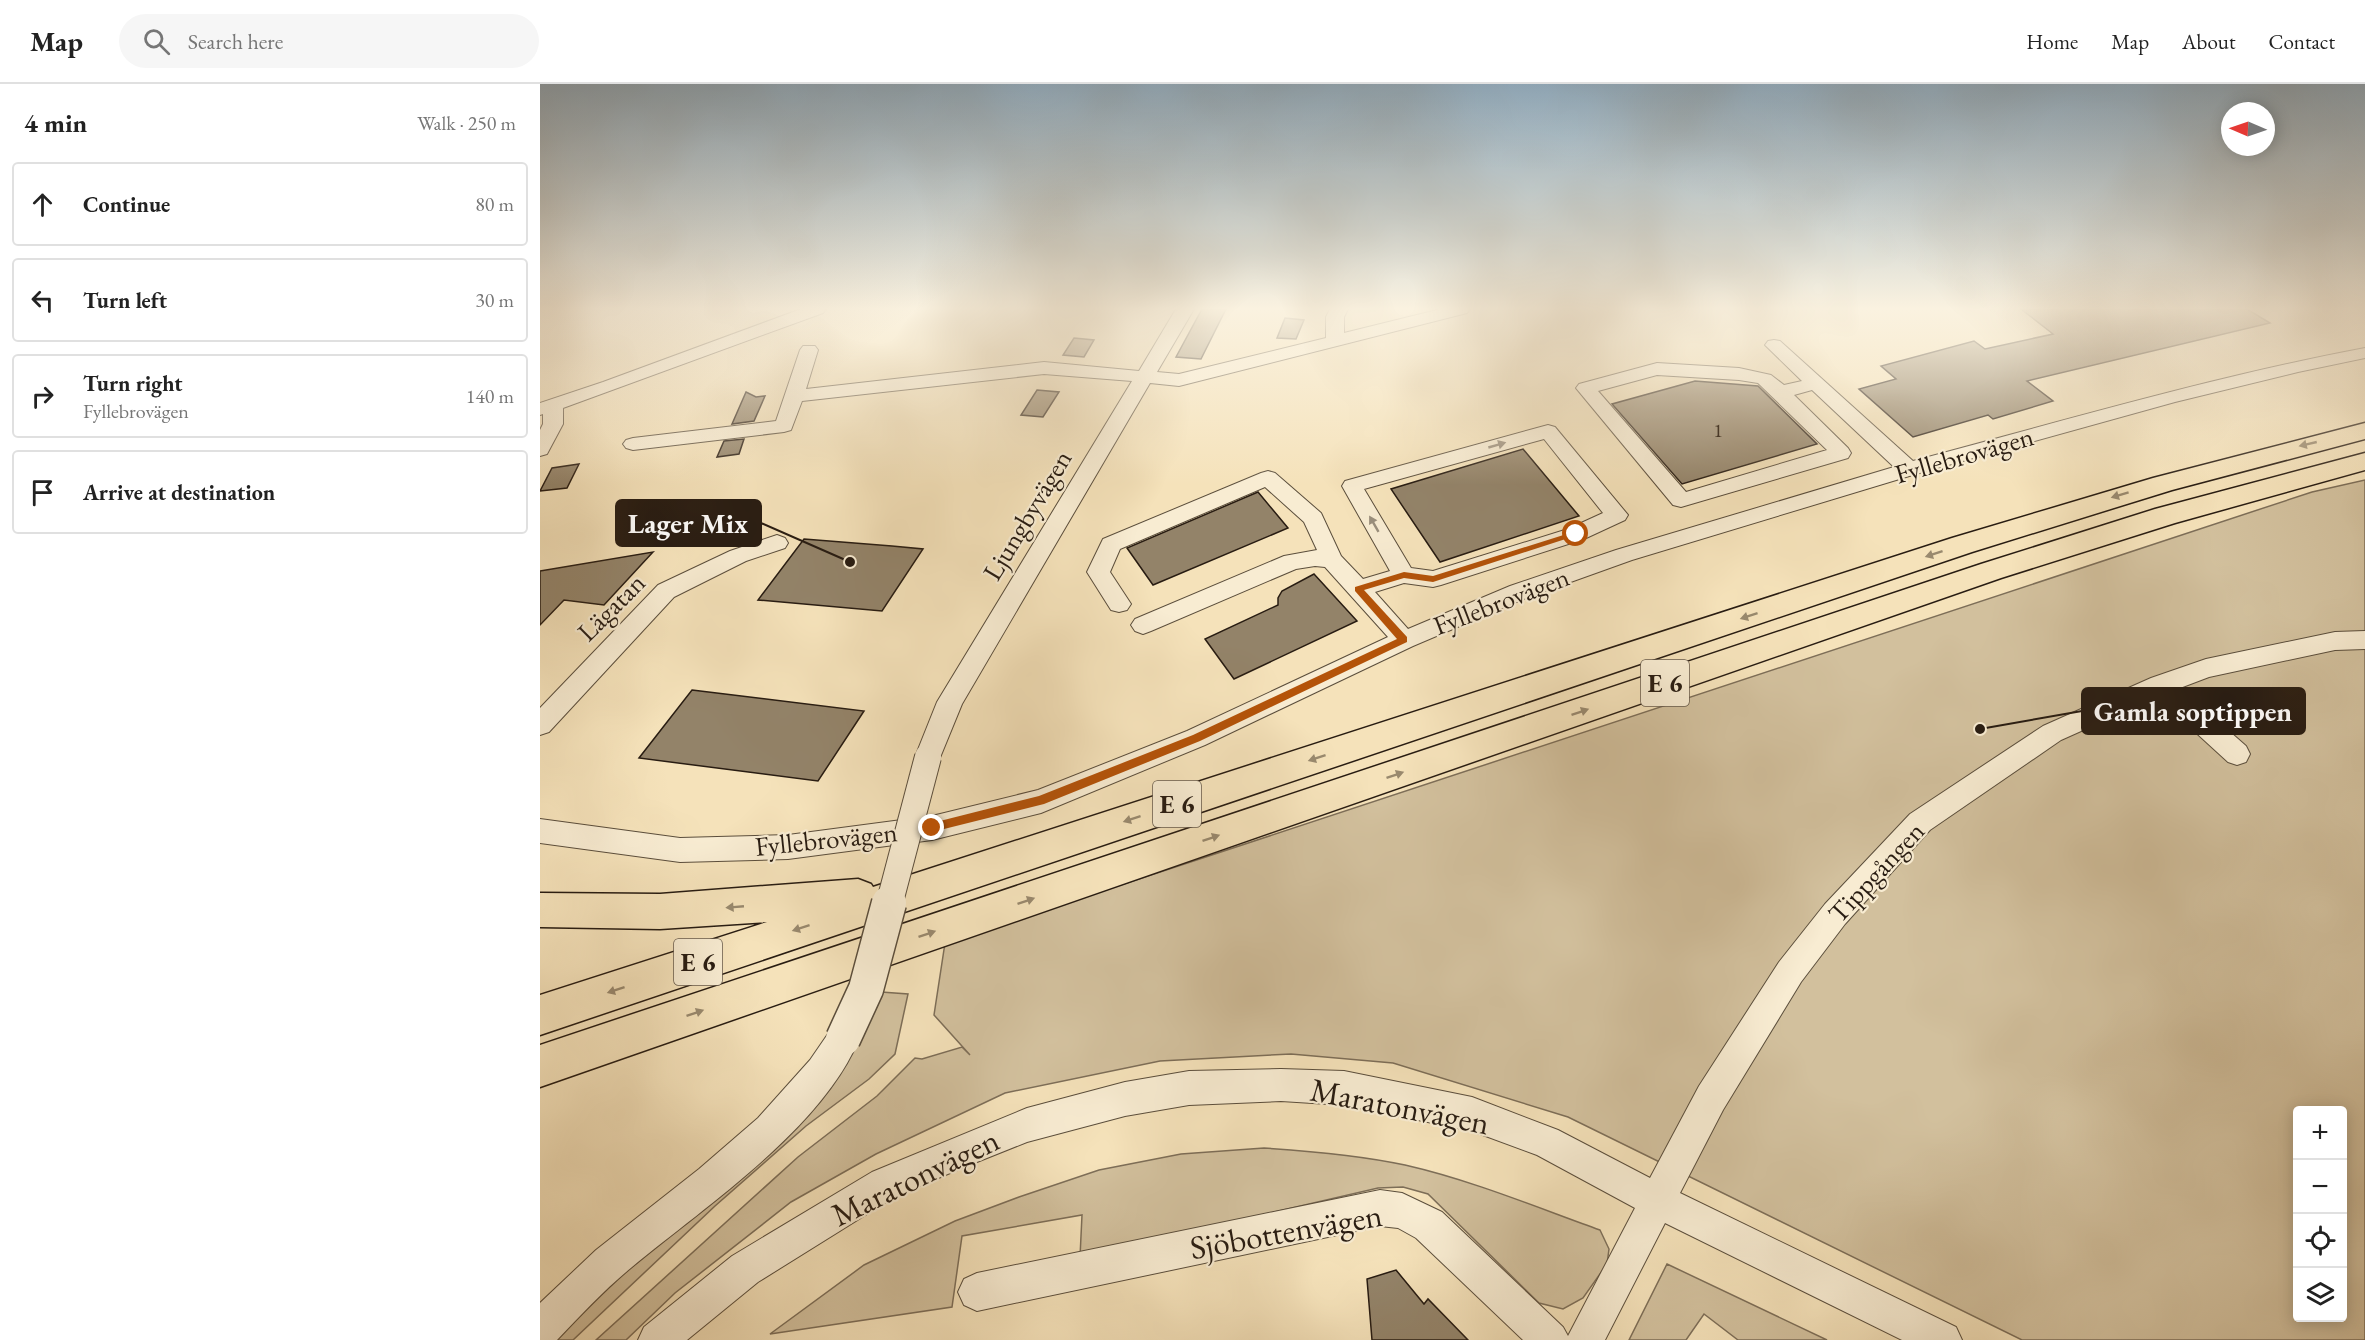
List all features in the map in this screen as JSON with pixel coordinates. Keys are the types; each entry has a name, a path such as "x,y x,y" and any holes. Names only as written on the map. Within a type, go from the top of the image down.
{"highway":[{"name":"E 6","path":"540,1015 1972,542 2134,491 2365,431"},
{"name":"E 6","path":"540,1066 1991,571 2165,516 2365,460"},
{"path":"540,910 639,912 726,908 915,891"}],"street":[{"path":"540,450 553,424 546,407 659,368"},
{"path":"633,444 784,426 803,368"},
{"path":"794,396 1044,368 1179,380 1227,368"},
{"name":"Ljungbyvägen","path":"540,1330 617,1256 750,1150 807,1091 828,1064 843,1039 868,980 928,757 950,702 1151,368"},
{"path":"1798,368 1909,470"},
{"name":"Fyllebrovägen","path":"540,831 680,850 788,847 932,828 1041,801 1196,738 1404,640 1518,592 1624,555 1909,470 2213,386 2298,368"},
{"path":"1657,369 1739,374 1764,379 1780,392 1841,453 1681,500 1586,388 1657,369"},
{"path":"1780,392 1816,384"},
{"path":"1358,589 1404,575 1433,579 1576,534 1617,515 1548,431 1352,486 1404,575"},
{"path":"1119,604 1098,572 1111,544 1268,478 1313,518 1332,560 1404,640"},
{"name":"Lägatan","path":"540,725 666,591 738,556 777,543"},
{"path":"1143,625 1292,562 1315,558 1332,560"},
{"name":"Tippgången","path":"1585,1340 1711,1098 1790,972 1835,914 1920,822 2052,733 2160,685 2206,668 2335,641 2365,640"},
{"path":"2160,685 2236,754"},
{"name":"Maratonvägen","path":"657,1340 745,1269 884,1184 1027,1125 1125,1099 1189,1088 1251,1085 1344,1088 1472,1114 1546,1142 1656,1200 1943,1340"},
{"name":"Sjöbottenvägen","path":"977,1292 1380,1208 1402,1211 1429,1225 1550,1340"}],"shaded area":[{"path":"2365,480 2365,1340 2022,1340 1568,1117 1393,1063 1291,1054 1160,1061 1005,1093 876,1154 791,1202 675,1293 626,1340 596,1340 798,1157 877,1096 915,1058 922,1059 962,1047 970,1055 934,1015 945,943 2312,492"},
{"path":"881,992 908,994 895,1054 869,1079 806,1126 715,1206 573,1340 554,1340"},
{"path":"1264,1148 1335,1154 1405,1165 1479,1186 1600,1230 1609,1249 1607,1264 1583,1298 1563,1309 1539,1303 1428,1194 1403,1187 1378,1188 1080,1257 1082,1215 962,1236 952,1307 770,1334 864,1265 955,1221 1099,1170 1181,1154"},
{"path":"1667,1264 1827,1340 1738,1340 1704,1314 1686,1340 1629,1340"}],"building":[{"path":"1883,368 2083,368 2027,381 2053,401 1993,419 1988,415 1913,437 1859,389 1896,379"},
{"path":"1695,381 1758,386 1817,444 1682,484 1612,404"},
{"path":"1037,390 1059,392 1043,417 1021,415"},
{"path":"746,392 756,397 765,396 754,421 732,424"},
{"path":"744,439 739,454 717,457 724,441"},
{"path":"1523,449 1579,516 1440,562 1391,489"},
{"path":"579,464 567,488 540,491 552,468"},
{"path":"1258,492 1288,528 1153,585 1127,548"},
{"path":"804,539 923,549 882,611 758,600"},
{"path":"653,552 604,605 564,600 540,625 540,571"},
{"path":"1314,574 1357,621 1234,679 1205,639 1278,605 1278,598 1282,591"},
{"path":"692,690 864,711 818,781 639,758"},
{"path":"1396,1270 1424,1304 1428,1299 1468,1340 1372,1340 1367,1279"}],"place":[{"name":"Lager Mix","path":"850,562"},
{"name":"Gamla soptippen","path":"1980,729"}],"route":[{"path":"932,828 1041,801 1196,738 1404,640 1358,589 1404,575 1433,579 1576,534"}]}
